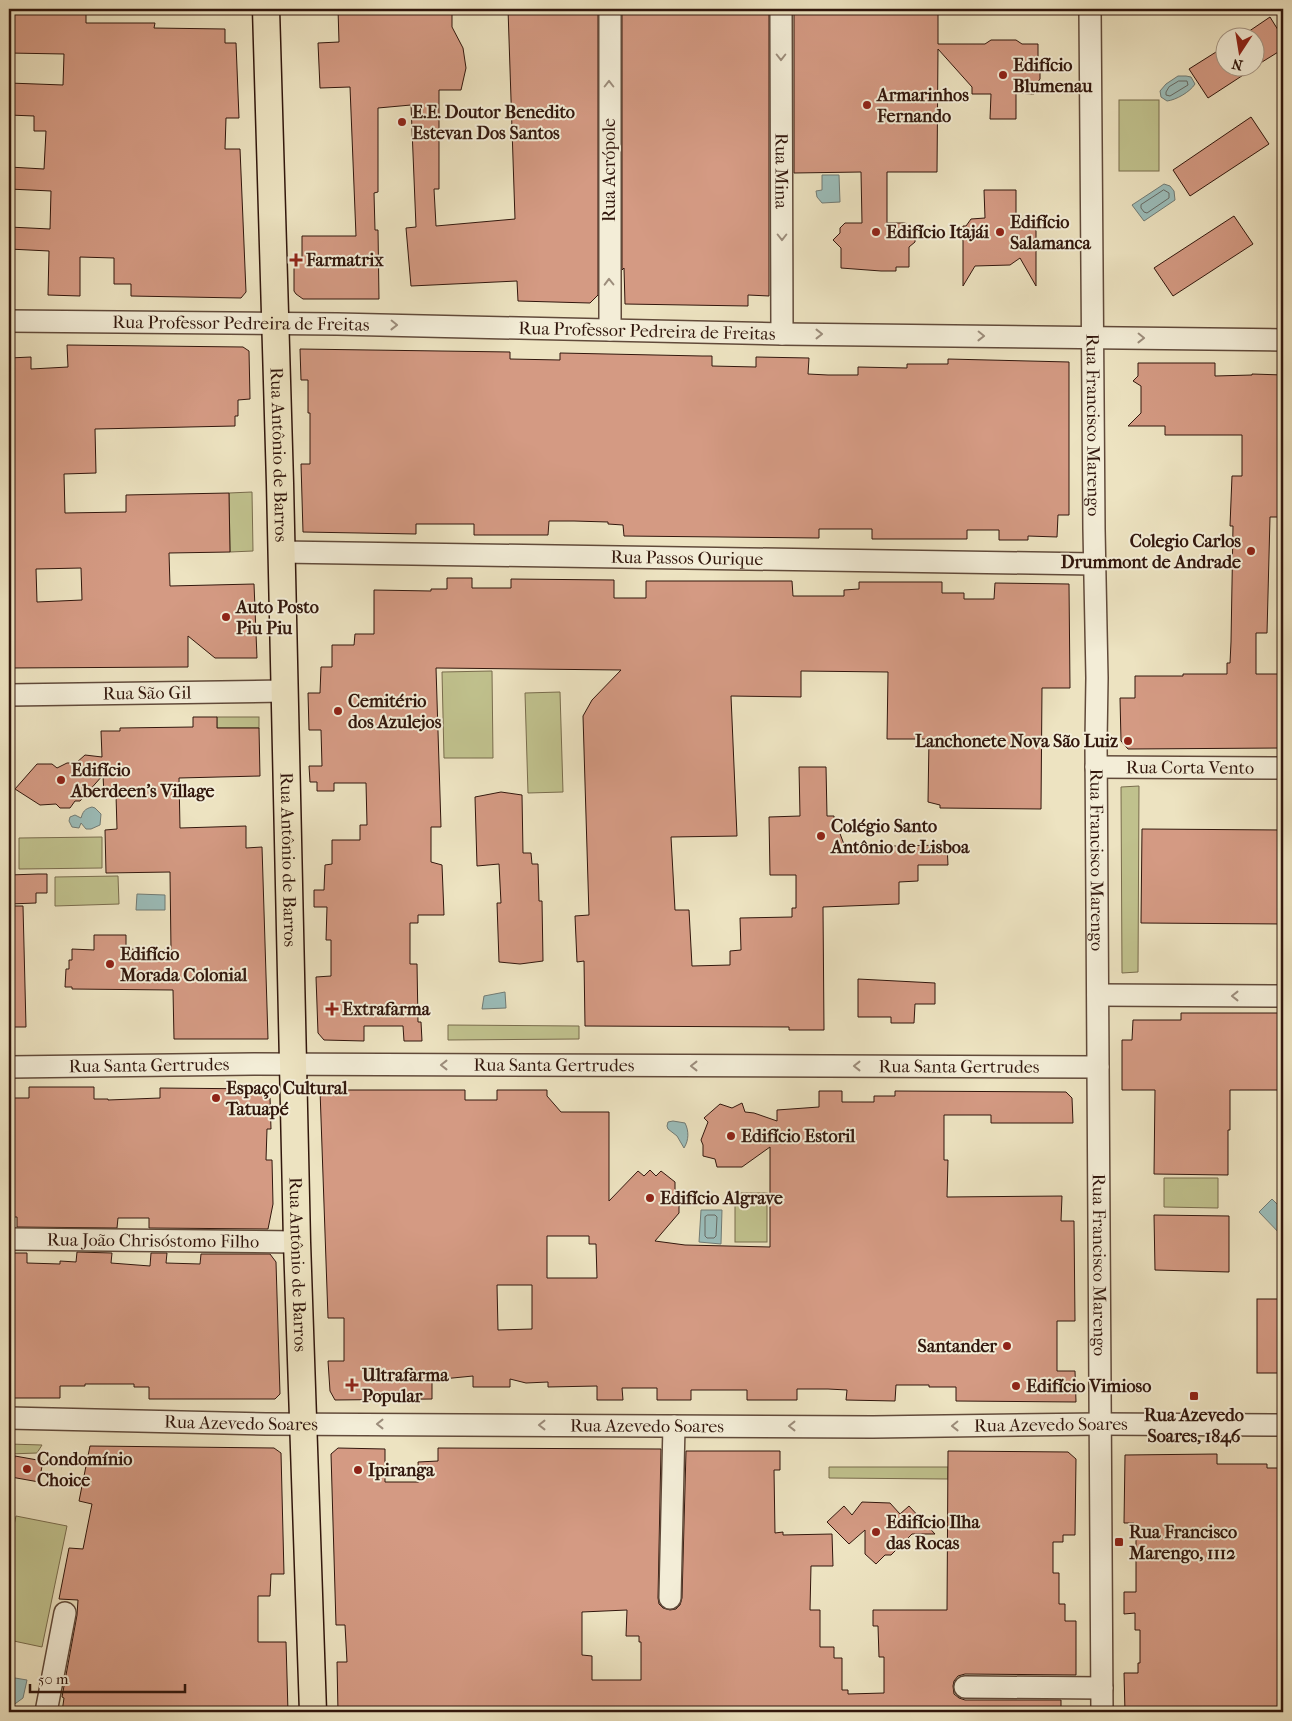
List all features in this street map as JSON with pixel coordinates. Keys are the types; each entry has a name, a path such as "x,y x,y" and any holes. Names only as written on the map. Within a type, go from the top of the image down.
{"main road":[{"name":"Rua Antônio de Barros","path":"266,9 282,552 292,1065 313,1712"}],"street":[{"name":"Rua Acrópole","path":"610,9 610,330"},
{"name":"Rua Mina","path":"781,9 782,334"},
{"name":"Rua Francisco Marengo","path":"1090,9 1094,564 1097,678 1102,1712"},
{"name":"Rua Professor Pedreira de Freitas","path":"9,321 275,323 782,334 1283,340"},
{"name":"Rua Passos Ourique","path":"282,552 1094,564"},
{"name":"Rua São Gil","path":"9,695 284,691"},
{"name":"Rua Corta Vento","path":"1096,768 1283,768"},
{"path":"1098,995 1283,996"},
{"name":"Rua Santa Gertrudes","path":"9,1067 292,1065 1098,1067"},
{"name":"Rua João Chrisóstomo Filho","path":"9,1239 297,1242"},
{"name":"Rua Azevedo Soares","path":"9,1418 303,1424 873,1427 1100,1424 1283,1425"},
{"path":"670,1598 674,1426"},
{"path":"46,1712 65,1613"},
{"path":"965,1687 1102,1688"}],"green space":[{"path":"1119,100 1159,100 1159,171 1119,171"},
{"path":"252,492 253,551 230,552 229,493"},
{"path":"492,671 493,758 444,758 442,672"},
{"path":"560,692 563,792 528,793 525,693"},
{"path":"217,717 259,717 259,728 217,728"},
{"path":"1139,786 1138,972 1122,973 1121,787"},
{"path":"102,837 102,868 19,869 19,838"},
{"path":"118,876 119,904 55,906 55,877"},
{"path":"448,1025 579,1026 579,1039 448,1040"},
{"path":"1164,1178 1218,1178 1218,1208 1164,1207"},
{"path":"735,1193 767,1193 767,1242 735,1242"},
{"path":"9,1444 42,1445 37,1453 9,1454"},
{"path":"829,1467 948,1467 948,1479 829,1478"},
{"path":"16,1516 67,1526 42,1647 9,1640 9,1549"}],"water":[{"path":"1178,76 1191,77 1195,84 1182,95 1167,101 1161,97 1160,91 1166,84"},
{"path":"822,175 839,175 840,202 822,203 817,197 816,191 822,190"},
{"path":"1164,184 1170,186 1174,191 1175,200 1144,221 1132,205"},
{"path":"92,807 101,814 100,825 86,829 81,823 79,828 72,827 69,821 70,817 75,815 81,818 84,811"},
{"path":"137,894 165,895 165,910 136,910"},
{"path":"505,992 506,1008 482,1009 484,996"},
{"path":"668,1122 685,1123 688,1139 684,1148 677,1136 668,1129"},
{"path":"1272,1199 1283,1210 1283,1237 1259,1212"},
{"path":"701,1210 722,1210 721,1244 699,1242"},
{"path":"9,1677 27,1680 23,1698 12,1706 9,1706"}],"building":[{"path":"9,9 86,9 86,23 155,23 154,28 225,29 225,43 236,43 239,118 226,118 225,149 240,149 246,292 241,298 131,296 131,284 114,284 114,258 80,257 80,296 48,295 49,251 9,249 9,227 50,229 51,191 9,189 9,167 44,169 46,131 34,131 34,116 9,115 9,83 63,85 64,54 9,53"},
{"path":"338,9 452,9 452,27 463,48 466,68 461,90 439,90 439,189 434,189 436,226 515,219 508,9 598,9 598,295 590,303 518,301 517,281 411,286 406,228 416,227 411,105 378,108 378,192 374,193 375,230 378,230 379,299 303,299 296,294 294,291 294,258 302,258 302,236 356,236 350,87 320,88 318,43 339,42"},
{"path":"622,9 769,9 769,296 748,295 748,306 625,304 624,268 622,270"},
{"name":"Armarinhos Fernando","path":"794,9 938,9 938,44 985,44 991,40 1016,40 1022,44 1038,44 1040,79 1034,87 1034,94 1016,93 1016,119 990,119 991,94 972,94 972,87 938,49 937,172 887,172 887,223 905,223 912,228 915,236 915,242 909,247 909,267 896,267 896,271 841,268 841,248 833,240 840,233 840,228 845,223 862,223 861,172 794,173"},
{"path":"1270,17 1283,38 1283,49 1264,61 1264,28 1254,28"},
{"path":"1214,53 1214,78 1239,78 1208,98 1189,69"},
{"path":"1251,117 1269,144 1190,196 1173,170"},
{"name":"Edifício Salamanca","path":"984,190 1016,190 1016,219 1030,219 1036,231 1036,286 1020,258 1010,265 975,266 963,286 963,226 966,226 971,219 985,218"},
{"path":"1234,216 1253,244 1173,296 1154,268"},
{"path":"67,345 243,347 249,351 250,399 238,400 238,416 235,416 235,426 95,429 96,473 64,474 65,513 126,512 126,495 229,493 230,552 169,553 170,586 254,584 257,658 215,658 188,636 188,667 9,668 9,358 31,357 31,369 68,367","holes":["81,568 82,600 37,602 36,569"]},
{"path":"300,349 510,352 510,359 560,360 560,353 712,356 712,366 756,367 756,357 809,358 808,374 828,375 858,375 858,367 907,368 907,364 948,364 948,359 1069,362 1069,515 1058,515 1057,537 1028,536 1028,540 999,540 999,530 967,530 967,539 872,539 872,529 819,529 819,538 624,536 623,525 608,524 608,522 574,521 549,521 548,535 474,535 474,524 416,524 416,534 303,532 301,464 310,464 310,413 308,413 308,380 301,380"},
{"path":"1138,363 1215,363 1215,376 1283,375 1283,517 1270,517 1267,633 1256,633 1256,674 1283,674 1283,748 1128,749 1121,741 1120,698 1135,698 1135,676 1227,674 1227,663 1230,663 1231,642 1233,526 1230,526 1232,476 1242,476 1242,435 1165,435 1165,426 1128,426 1141,413 1141,386 1133,381 1138,376"},
{"path":"447,578 472,578 472,588 511,588 511,579 614,580 614,598 646,598 646,581 792,581 793,596 844,596 844,590 859,589 859,582 942,582 942,593 964,593 964,599 994,599 995,583 1069,584 1070,688 1042,688 1041,809 940,808 940,805 928,802 929,739 887,739 888,672 801,671 801,697 731,696 737,836 671,837 675,910 689,910 692,966 730,965 730,951 741,950 740,918 792,917 792,908 796,908 796,875 770,875 769,817 800,816 799,767 826,767 827,816 834,816 835,829 839,831 845,847 947,845 948,865 918,865 918,881 899,882 899,904 823,907 824,1030 789,1030 789,1027 585,1026 584,961 577,962 575,916 589,915 583,716 592,700 621,670 436,668 441,827 431,827 431,862 442,865 444,915 418,915 418,923 410,923 410,964 417,964 418,1022 421,1022 422,1041 404,1041 403,1026 364,1026 364,1041 324,1040 318,1033 316,977 331,976 331,940 326,940 327,907 314,907 314,890 324,890 325,865 332,864 332,840 360,840 360,825 367,825 366,783 334,783 334,791 317,791 317,782 310,782 309,766 322,766 321,730 309,730 308,693 320,693 321,667 332,667 332,645 354,645 355,634 374,634 374,590 431,591 431,589 447,589"},
{"path":"193,717 217,717 217,728 259,728 260,776 179,778 180,828 246,826 246,848 262,847 268,1039 174,1039 173,990 72,989 72,987 65,987 66,969 69,969 69,960 72,960 72,949 94,950 94,935 126,935 126,949 171,950 170,872 106,873 105,830 117,829 116,795 104,795 103,775 80,801 75,801 70,808 60,808 56,804 40,805 15,789 37,764 52,764 57,768 67,763 76,763 85,755 102,757 101,731 120,731 120,728 193,727"},
{"path":"501,792 522,795 523,853 531,853 532,864 538,864 539,901 542,901 543,961 520,964 499,962 497,903 501,903 499,864 477,866 475,797"},
{"path":"1142,829 1283,830 1283,924 1141,923"},
{"path":"47,874 47,893 36,893 36,903 9,904 9,875"},
{"path":"9,906 23,906 26,1027 10,1027"},
{"path":"858,979 935,983 935,1004 915,1004 914,1023 891,1023 891,1017 858,1017"},
{"path":"1181,1013 1283,1013 1283,1090 1230,1090 1228,1175 1154,1174 1155,1090 1122,1090 1122,1040 1132,1040 1133,1020 1181,1020"},
{"path":"29,1087 94,1087 94,1099 108,1100 160,1098 160,1088 262,1089 270,1098 271,1129 267,1129 266,1160 272,1160 273,1204 268,1229 149,1228 149,1218 118,1218 117,1228 17,1227 17,1217 13,1217 13,1213 9,1213 9,1098 29,1098"},
{"path":"320,1090 465,1090 465,1100 497,1100 497,1090 547,1090 547,1096 561,1112 609,1112 609,1201 638,1171 644,1176 650,1170 656,1176 661,1171 675,1182 675,1189 679,1193 679,1213 655,1241 685,1245 770,1247 770,1147 742,1167 717,1167 715,1159 703,1156 701,1140 708,1122 704,1118 720,1104 732,1108 742,1103 745,1112 777,1121 777,1110 819,1107 819,1091 842,1091 842,1102 874,1102 874,1096 895,1096 895,1091 1066,1092 1072,1098 1073,1123 991,1123 991,1115 944,1115 944,1160 948,1160 947,1197 1062,1196 1061,1221 1074,1221 1075,1321 1057,1321 1057,1371 1075,1371 1076,1402 956,1401 956,1387 929,1387 929,1385 896,1385 895,1401 846,1400 847,1390 828,1389 797,1389 797,1400 747,1400 747,1390 691,1390 691,1400 657,1400 657,1388 622,1388 623,1400 597,1400 597,1386 548,1387 548,1382 526,1383 510,1379 510,1387 473,1387 473,1376 432,1380 432,1399 335,1400 330,1391 328,1361 344,1361 344,1318 328,1318","holes":["547,1236 589,1236 589,1244 596,1244 597,1278 547,1278","497,1285 532,1285 532,1329 498,1330"]},
{"path":"1154,1215 1229,1216 1229,1272 1155,1270"},
{"path":"77,1252 112,1253 111,1263 150,1266 151,1253 167,1253 166,1263 200,1264 201,1254 270,1254 276,1262 280,1394 275,1399 149,1399 149,1387 134,1387 134,1384 85,1384 85,1386 60,1386 60,1398 10,1398 9,1253 27,1253 27,1263 60,1264 60,1261 76,1262"},
{"path":"1257,1299 1283,1299 1283,1373 1257,1373"},
{"path":"90,1446 274,1448 281,1453 284,1574 271,1574 270,1596 258,1596 258,1642 286,1642 288,1712 62,1712 64,1698 62,1697 78,1600 59,1599 69,1548 83,1549 92,1504 79,1501"},
{"path":"338,1448 385,1449 385,1482 419,1482 418,1462 438,1461 438,1448 661,1449 658,1598 659,1604 663,1608 670,1610 676,1609 680,1605 682,1598 686,1451 780,1451 780,1470 774,1470 775,1533 783,1532 783,1535 832,1534 833,1566 811,1566 810,1610 820,1610 820,1647 834,1647 834,1658 842,1658 842,1690 848,1690 848,1694 884,1693 884,1657 879,1657 878,1626 873,1626 873,1610 947,1610 948,1451 1068,1452 1076,1459 1075,1535 1063,1535 1063,1542 1053,1542 1053,1573 1059,1573 1059,1604 1065,1604 1065,1621 1076,1621 1076,1675 965,1674 958,1676 954,1681 954,1694 965,1700 1061,1700 1061,1712 338,1712 337,1662 347,1662 345,1625 336,1625 331,1454","holes":["627,1610 626,1636 639,1636 639,1642 641,1642 641,1680 592,1680 592,1656 582,1655 582,1612"]},
{"path":"1217,1454 1217,1464 1267,1464 1267,1468 1283,1468 1283,1707 1280,1707 1280,1712 1125,1712 1124,1673 1138,1673 1138,1663 1140,1663 1140,1630 1135,1630 1135,1613 1124,1614 1124,1592 1136,1592 1136,1536 1134,1536 1134,1523 1124,1523 1125,1455"},
{"name":"Condomínio Choice","path":"15,1456 43,1461 39,1482 11,1477"},
{"name":"Edifício Ilha das Rocas","path":"862,1502 890,1503 900,1514 909,1506 935,1534 912,1534 891,1555 885,1555 876,1564 865,1554 865,1530 849,1544 827,1522 844,1506 852,1515"}],"place":[{"name":"Edifício Blumenau","path":"1003,75"},
{"name":"Armarinhos Fernando","path":"867,105"},
{"name":"E.E. Doutor Benedito Estevan Dos Santos","path":"402,122"},
{"name":"Edifício Itajái","path":"876,232"},
{"name":"Edifício Salamanca","path":"1000,232"},
{"name":"Farmatrix","path":"296,260"},
{"name":"Colegio Carlos Drummont de Andrade","path":"1251,551"},
{"name":"Auto Posto Piu Piu","path":"226,617"},
{"name":"Cemitério dos Azulejos","path":"338,711"},
{"name":"Lanchonete Nova São Luiz","path":"1128,741"},
{"name":"Edifício Aberdeen's Village","path":"61,780"},
{"name":"Colégio Santo Antônio de Lisboa","path":"821,836"},
{"name":"Edifício Morada Colonial","path":"110,964"},
{"name":"Extrafarma","path":"332,1009"},
{"name":"Espaço Cultural Tatuapé","path":"216,1098"},
{"name":"Edifício Estoril","path":"731,1136"},
{"name":"Edifício Algrave","path":"650,1198"},
{"name":"Santander","path":"1007,1346"},
{"name":"Ultrafarma Popular","path":"352,1385"},
{"name":"Edifício Vimioso","path":"1016,1386"},
{"name":"Rua Azevedo Soares, 1846","path":"1194,1396"},
{"name":"Condomínio Choice","path":"27,1469"},
{"name":"Ipiranga","path":"358,1470"},
{"name":"Edifício Ilha das Rocas","path":"876,1532"},
{"name":"Rua Francisco Marengo, 1112","path":"1119,1542"}]}
